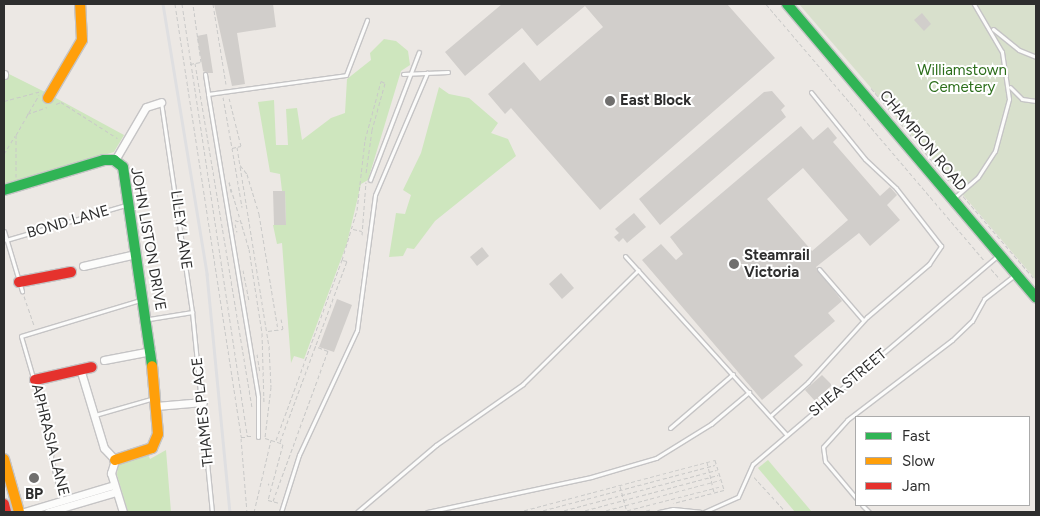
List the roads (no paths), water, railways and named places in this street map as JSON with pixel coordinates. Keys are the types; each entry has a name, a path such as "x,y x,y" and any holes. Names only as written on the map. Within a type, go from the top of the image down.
{"street":[{"path":"45,94 82,40 80,4"},
{"name":"CHAMPION ROAD","path":"786,4 956,196 999,254 1036,298"},
{"path":"115,160 146,107 161,102"},
{"name":"JOHN LISTON DRIVE","path":"4,190 104,160 115,160 123,169 152,351 157,441 148,450 115,460"},
{"path":"83,266 136,254"},
{"path":"20,286 71,272"},
{"path":"104,360 152,351"},
{"path":"35,380 81,372 92,367"},
{"path":"81,372 105,450 115,460 111,468 115,489 123,512"},
{"path":"155,402 204,402"},
{"path":"4,459 7,478 19,512"},
{"path":"24,512 63,500 115,489"},
{"path":"48,512 72,509 115,489"},
{"name":"APHRASIA LANE","path":"63,500 72,509"},
{"path":"4,504 6,512"}],"lane":[{"path":"956,196 987,165 998,144 1006,116 1009,82 1004,57 990,27 974,4"},
{"path":"208,94 346,76 367,20"},
{"path":"990,27 1019,50 1036,57"},
{"path":"370,180 419,52"},
{"path":"403,74 448,72"},
{"path":"280,512 299,455 357,330 364,298 368,233 375,195 427,73"},
{"path":"205,74 258,397 258,437"},
{"path":"1009,82 1019,98 1036,101"},
{"path":"770,416 808,382 863,320 929,264 938,254 940,242 811,92"},
{"name":"LILEY LANE","path":"161,102 192,312"},
{"name":"BOND LANE","path":"6,240 129,204"},
{"path":"4,231 20,286"},
{"name":"SHEA STREET","path":"704,512 738,496 745,487 750,467 999,254"},
{"path":"625,256 787,435"},
{"path":"71,272 83,266"},
{"path":"819,269 863,320"},
{"path":"356,512 436,445 516,390 638,270"},
{"path":"855,497 825,461 823,447 848,420 952,340 972,321 984,299 1016,274"},
{"name":"APHRASIA LANE","path":"63,500 35,380 21,336 143,300"},
{"path":"146,319 192,312"},
{"name":"THAMES PLACE","path":"192,312 204,402 212,512"},
{"path":"92,367 104,360"},
{"path":"670,428 733,374"},
{"path":"427,512 591,477 656,458 711,424 749,392"},
{"path":"95,415 155,402"},
{"path":"659,512 673,509 700,512"}],"railway":[{"path":"163,4 207,274 230,512"}],"place":[{"name":"East Block","path":"610,101"},
{"name":"Steamrail Victoria","path":"734,264"},
{"name":"BP","path":"34,478"}],"park label":[{"name":"Williamstown Cemetery","path":"962,78"}]}
